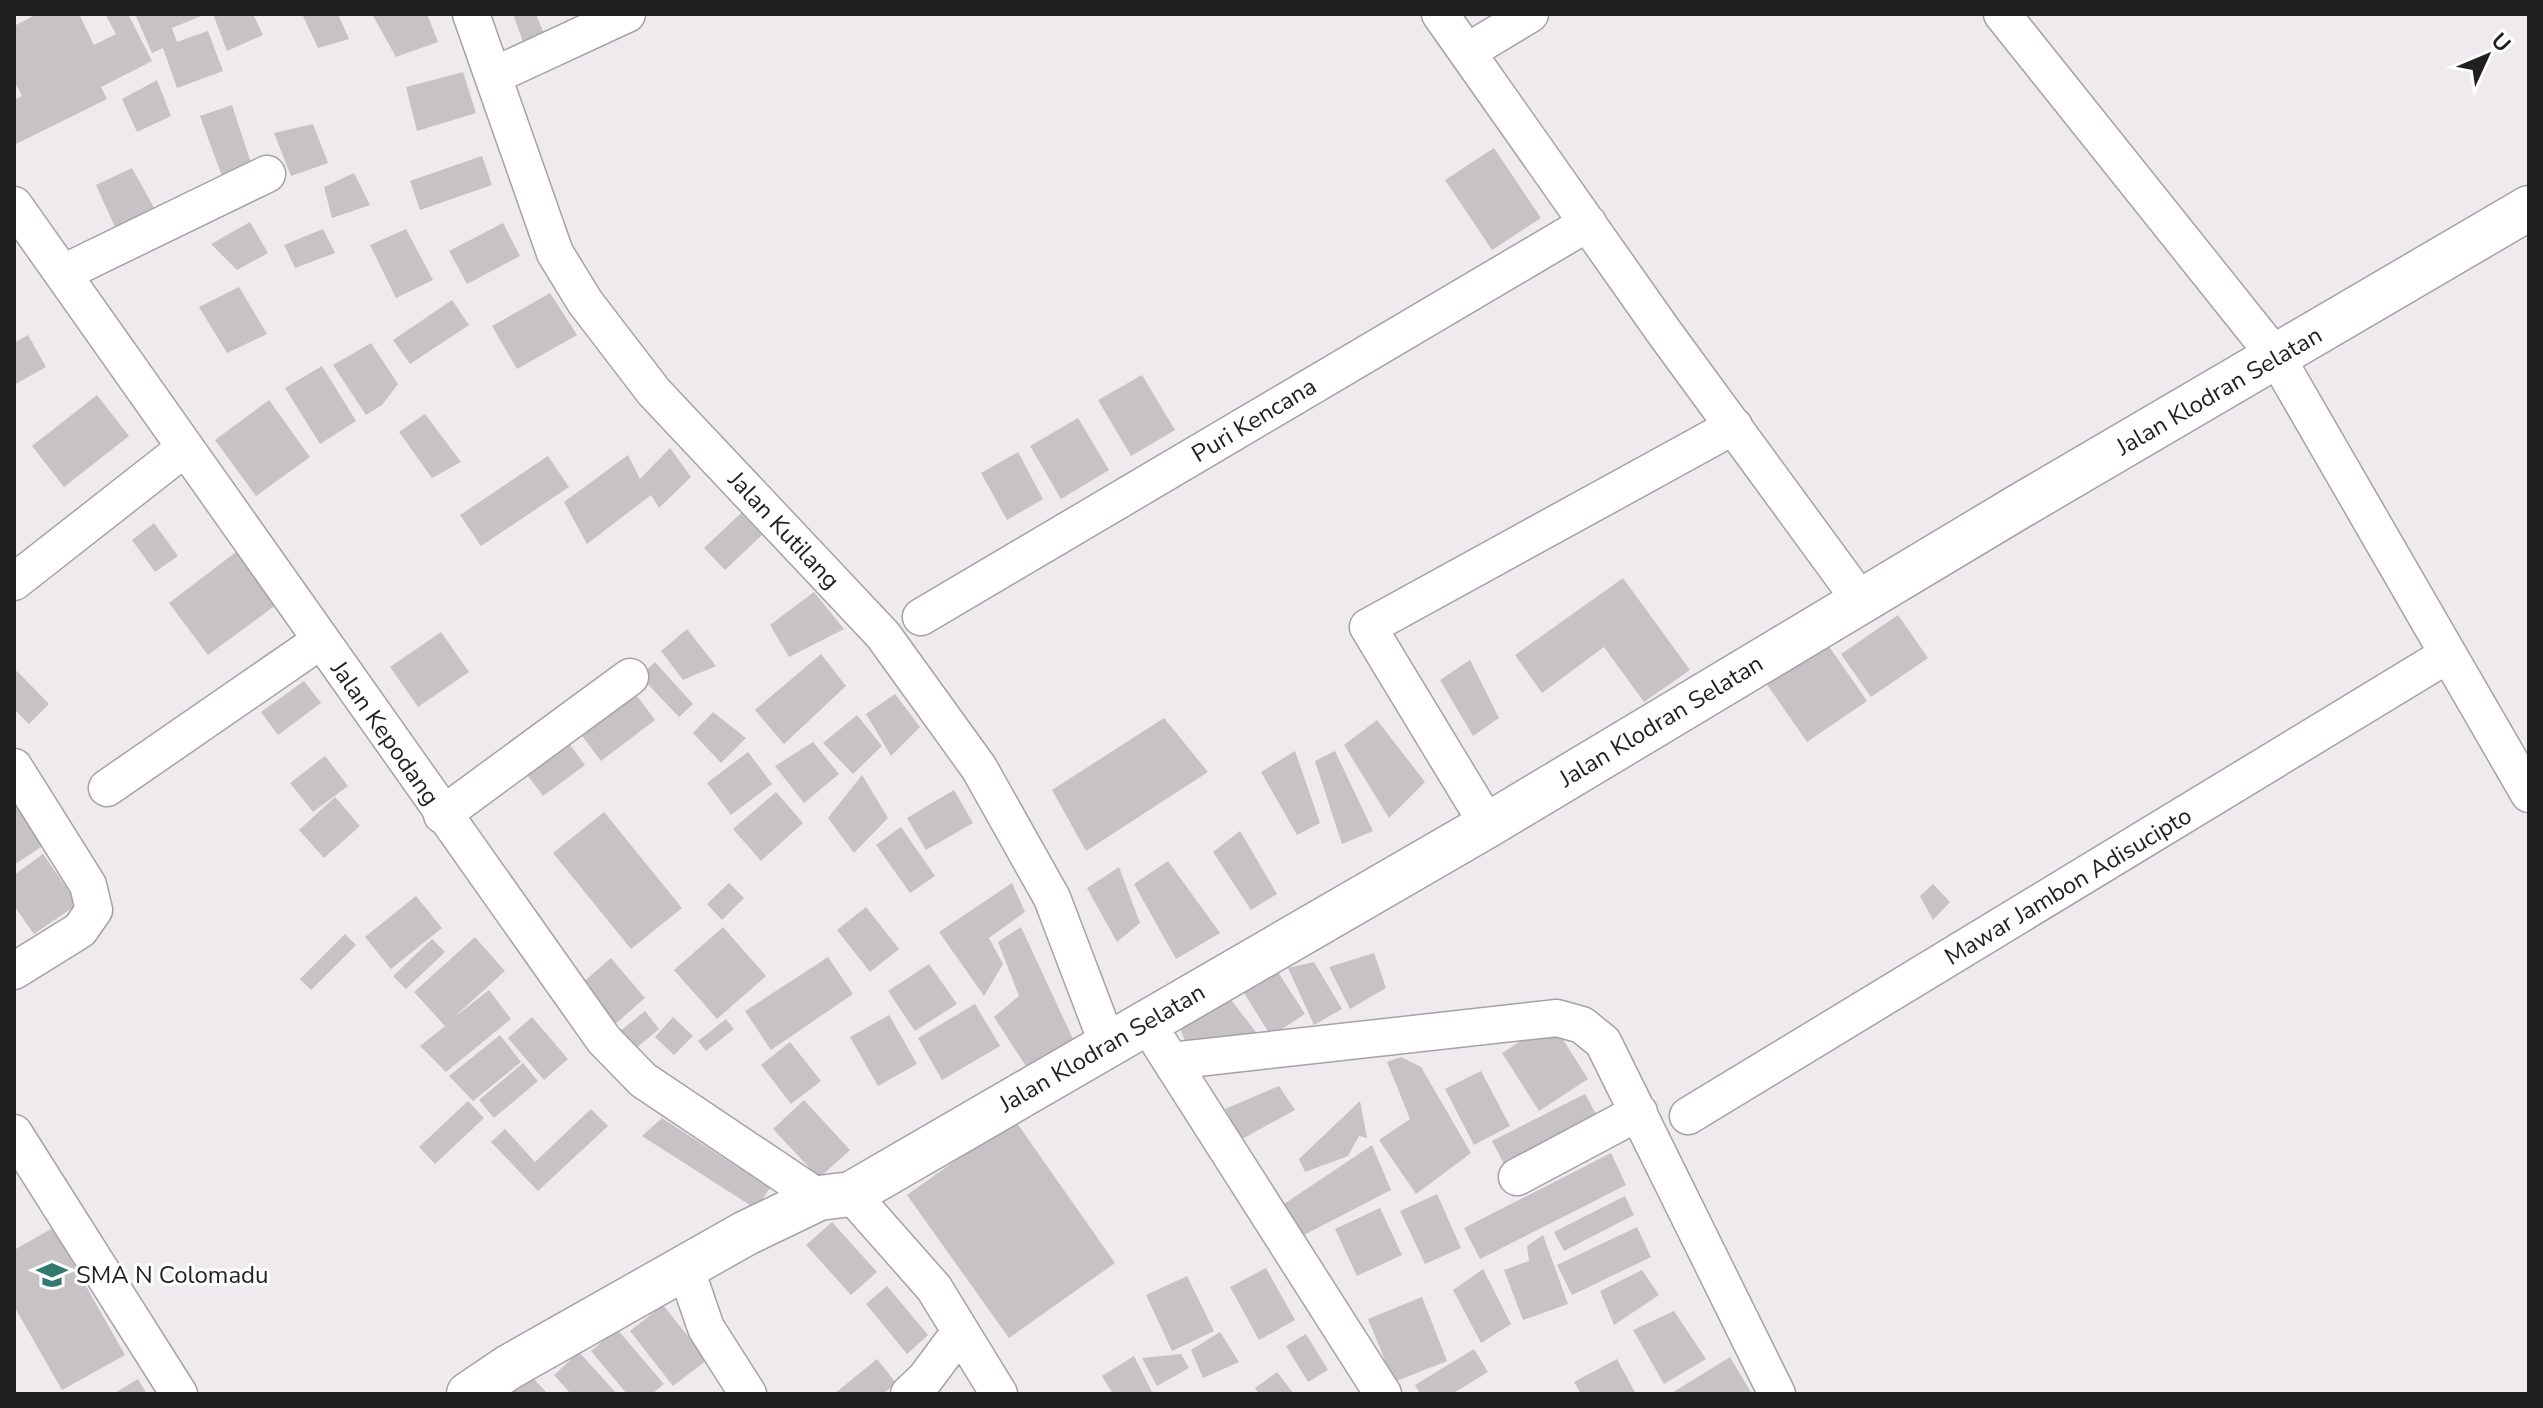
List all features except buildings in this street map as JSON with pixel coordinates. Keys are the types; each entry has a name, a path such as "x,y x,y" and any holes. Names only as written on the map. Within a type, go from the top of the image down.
{"main road":[{"name":"Jalan Klodran Selatan","path":"469,1394 746,1233 818,1202 1108,1045 1488,825 1861,601 2529,208"}],"street":[{"name":"Jalan Kutilang","path":"471,14 555,253 585,302 654,392 883,635 979,768 1052,898 1108,1045"},
{"path":"493,76 627,14"},
{"path":"1440,14 1861,601"},
{"path":"1467,52 1530,14"},
{"path":"2002,14 2277,358 2529,794"},
{"path":"63,273 267,174"},
{"name":"Jalan Kepodang","path":"14,205 569,996 643,1080 818,1202 934,1288 954,1340 999,1394"},
{"name":"Puri Kencana","path":"921,617 1588,223"},
{"path":"1488,825 1368,627 1734,426"},
{"path":"14,582 185,448"},
{"path":"107,788 320,641"},
{"name":"Mawar Jambon Adisucipto","path":"1688,1116 2447,655"},
{"path":"442,815 630,677"},
{"path":"14,971 80,930 94,910 88,885 16,773"},
{"path":"1171,1061 1557,1018 1582,1025 1603,1042 1777,1394"},
{"path":"1146,1023 1383,1394"},
{"path":"1517,1177 1639,1112"},
{"path":"14,1133 179,1394"},
{"path":"685,1267 706,1328 748,1394"},
{"path":"917,1387 954,1340"}],"place":[{"name":"SMA N Colomadu","path":"52,1275"}]}
